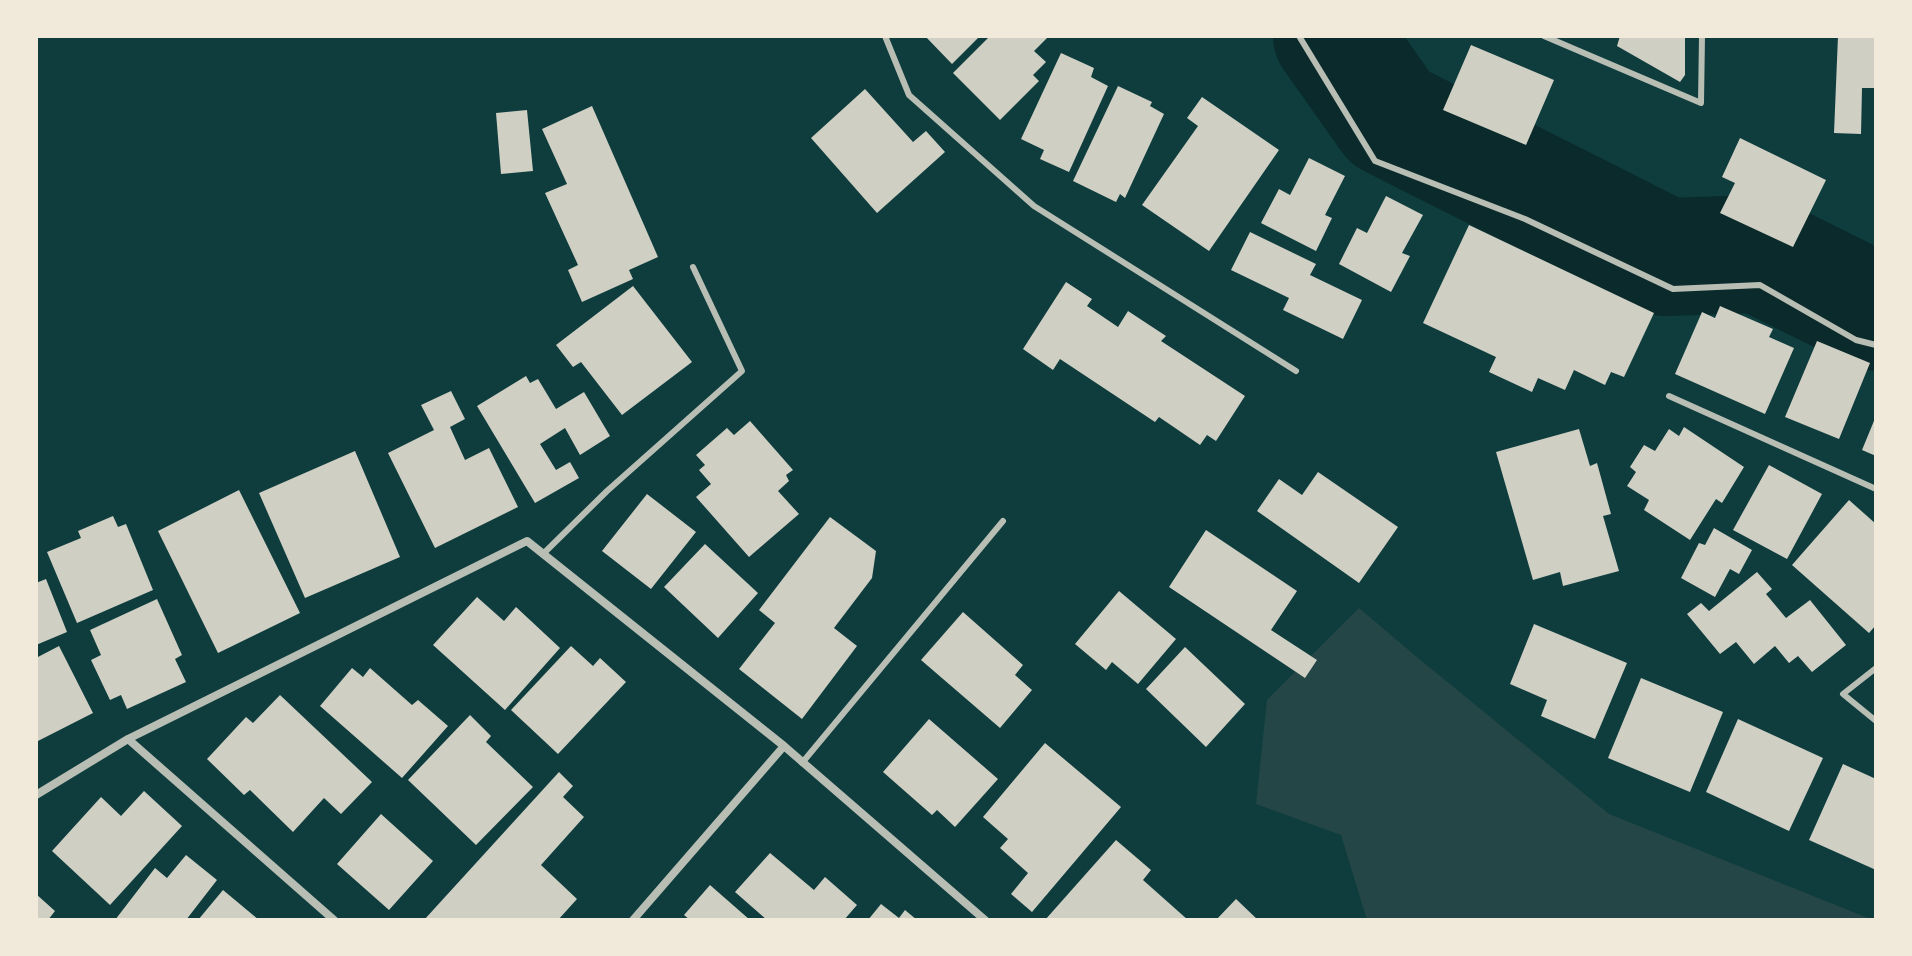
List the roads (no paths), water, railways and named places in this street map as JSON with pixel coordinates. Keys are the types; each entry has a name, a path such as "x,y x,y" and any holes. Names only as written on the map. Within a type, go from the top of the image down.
{"street":[{"path":"36,795 128,739 527,541 784,746 985,920"},
{"path":"128,739 334,920"},
{"path":"633,920 784,746"}],"lane":[{"path":"885,36 909,95 1034,206 1296,371"},
{"path":"1299,36 1375,161 1525,219 1673,289 1760,285 1856,340 1876,345"},
{"path":"1544,36 1701,103 1702,36"},
{"path":"543,554 607,491 742,371 693,267"},
{"path":"1669,396 1876,489"},
{"path":"802,763 1003,521"},
{"path":"1876,668 1843,694 1876,721"}],"waterway":[{"path":"1332,36 1390,118 1666,257 1759,254 1876,312"}]}
